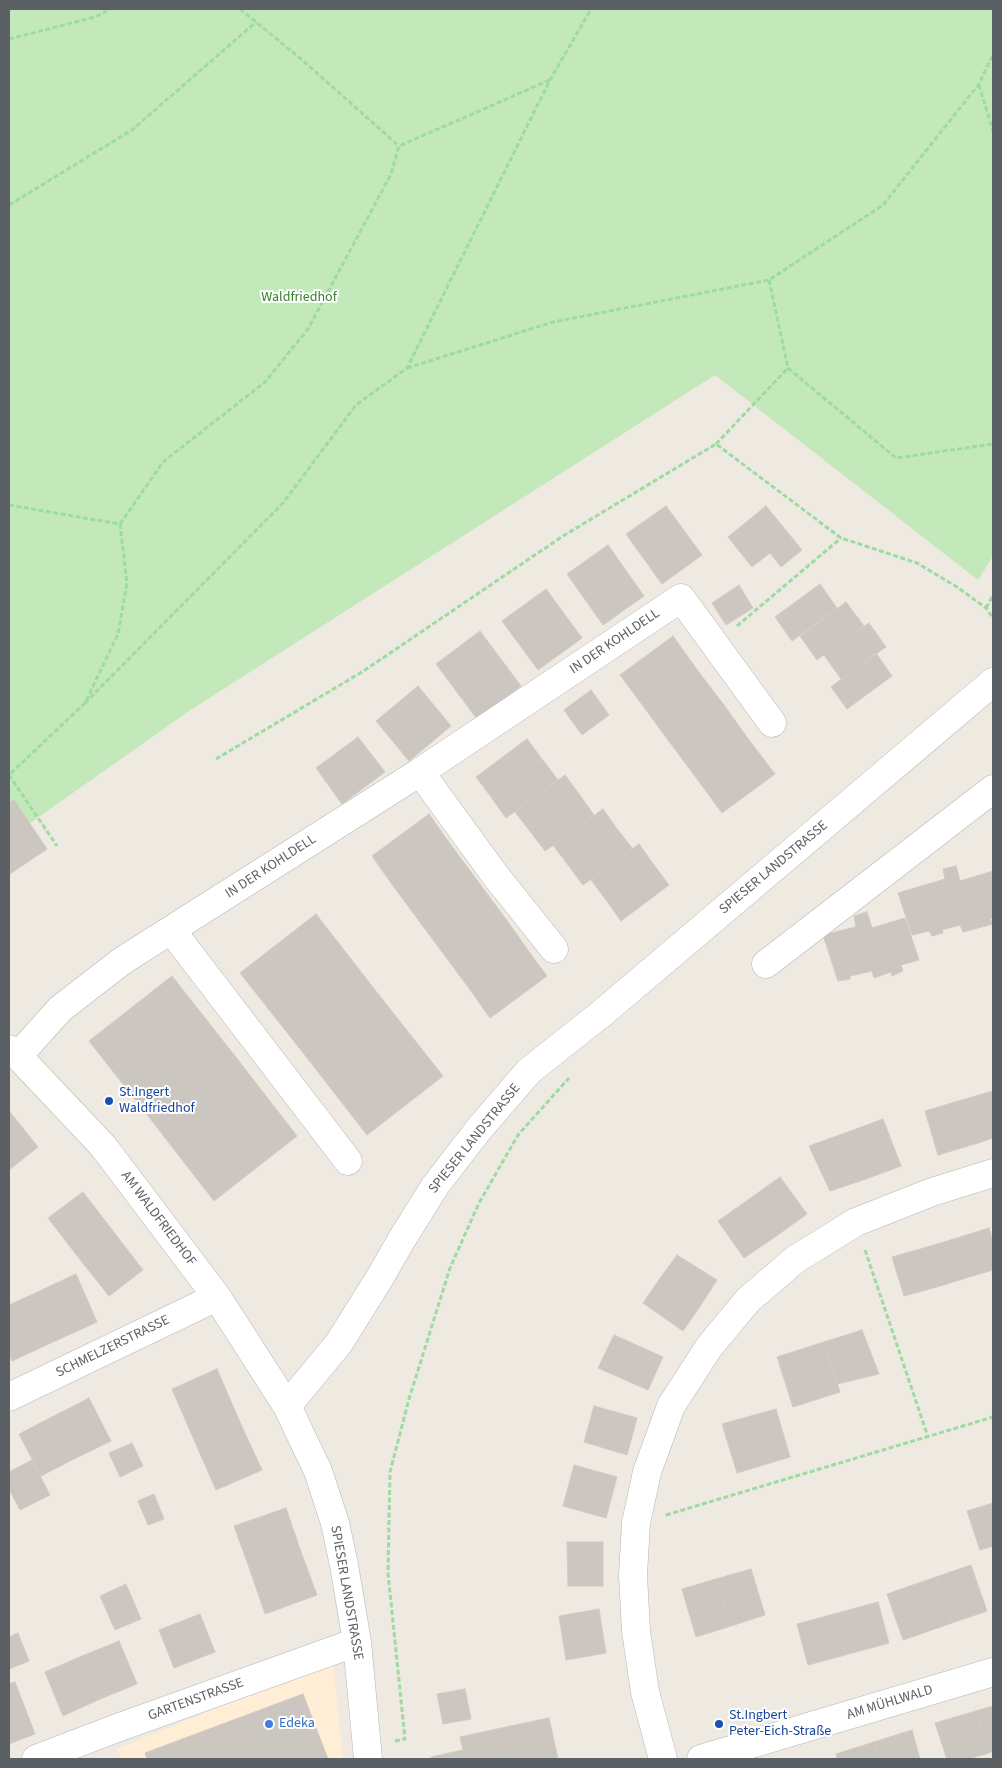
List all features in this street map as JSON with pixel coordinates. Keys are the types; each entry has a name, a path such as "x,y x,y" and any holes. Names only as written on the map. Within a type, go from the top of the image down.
{"street":[{"name":"IN DER KOHLDELL","path":"13,1052 60,1009 122,961 420,772 681,598 772,723"},
{"name":"SPIESER LANDSTRASSE","path":"368,1754 357,1642 335,1523 318,1471 287,1406 339,1343 436,1186 479,1129 529,1072 601,1014 993,682"},
{"path":"420,772 495,875 554,949"},
{"path":"766,964 993,790"},
{"path":"172,931 348,1161"},
{"name":"AM WALDFRIEDHOF","path":"13,1052 103,1146 217,1297 287,1406"},
{"path":"663,1759 645,1692 636,1631 633,1575 636,1523 647,1472 671,1406 708,1347 748,1300 796,1259 856,1222 932,1192 993,1173"},
{"name":"SCHMELZERSTRASSE","path":"9,1397 217,1297"},
{"name":"GARTENSTRASSE","path":"36,1759 357,1642"},
{"name":"AM MÜHLWALD","path":"700,1759 993,1672"}],"path":[{"path":"9,39 95,17 111,9"},
{"path":"240,9 301,59 399,146"},
{"path":"407,368 550,80 591,9"},
{"path":"9,205 132,130 256,22"},
{"path":"57,846 9,775 85,703 284,503 356,405 407,368 552,322 769,280 883,205 979,84 993,54"},
{"path":"399,146 550,80"},
{"path":"979,84 993,131"},
{"path":"85,703 118,634 127,583 120,524 162,462 265,382 308,329 391,174 399,146"},
{"path":"769,280 788,368 896,458 993,444"},
{"path":"216,759 362,672 563,536 716,444 788,368"},
{"path":"716,444 841,538 917,563 957,587 986,608 993,618"},
{"path":"9,505 120,524"},
{"path":"714,645 841,538"},
{"path":"986,608 993,595"},
{"path":"368,1754 405,1739 388,1573 390,1472 432,1324 450,1268 479,1203 518,1135 575,1071"},
{"path":"856,1222 928,1437"},
{"path":"636,1523 993,1416"}],"shaded area":[{"path":"333,1660 343,1759 121,1759 117,1749"}],"green space":[{"name":"Waldfriedhof","path":"9,9 993,9 993,556 978,580 715,375 189,711 9,838"}],"building":[{"path":"666,506 702,555 662,584 626,534"},
{"path":"766,506 802,550 781,567 770,553 752,567 728,537"},
{"path":"608,545 644,596 603,625 567,574"},
{"path":"820,584 837,608 792,641 775,617"},
{"path":"739,585 753,608 726,625 712,603"},
{"path":"546,589 582,638 538,670 502,621"},
{"path":"846,602 864,626 817,660 800,636"},
{"path":"869,623 886,647 841,679 824,655"},
{"path":"480,631 521,686 477,719 436,664"},
{"path":"673,636 698,671 646,710 620,675"},
{"path":"876,653 892,676 847,709 831,687"},
{"path":"698,671 724,705 671,744 646,710"},
{"path":"418,686 451,726 409,761 376,721"},
{"path":"591,690 609,715 582,735 564,710"},
{"path":"724,705 749,740 697,779 671,744"},
{"path":"358,737 385,772 342,804 316,768"},
{"path":"527,739 542,759 491,797 476,777"},
{"path":"749,740 775,774 722,813 697,779"},
{"path":"542,759 558,780 506,818 491,797"},
{"path":"565,775 579,794 529,830 515,812"},
{"path":"579,794 594,815 545,851 529,830"},
{"path":"14,800 47,849 10,874 9,803"},
{"path":"603,809 617,829 568,865 553,845"},
{"path":"429,814 448,841 391,883 372,856"},
{"path":"617,829 633,849 583,885 568,865"},
{"path":"448,841 468,868 411,910 391,883"},
{"path":"639,844 654,865 606,900 591,880"},
{"path":"654,865 669,885 621,921 606,900"},
{"path":"956,866 960,881 993,871 993,918 990,919 993,924 963,932 960,925 942,930 943,933 932,936 929,931 912,935 898,893 945,879 943,869"},
{"path":"468,868 488,895 431,937 411,910"},
{"path":"488,895 508,922 451,964 431,937"},
{"path":"867,912 872,928 905,918 919,960 901,965 903,971 892,976 891,972 874,978 872,971 838,981 823,935 856,927 854,916"},
{"path":"316,914 379,995 304,1054 240,973"},
{"path":"508,922 527,949 471,991 451,964"},
{"path":"527,949 547,976 490,1018 471,991"},
{"path":"172,976 235,1056 152,1121 89,1041"},
{"path":"379,995 443,1076 367,1135 304,1054"},
{"path":"235,1056 297,1136 214,1201 152,1121"},
{"path":"993,1091 993,1138 975,1144 962,1100"},
{"path":"962,1100 975,1144 938,1155 925,1111"},
{"path":"9,1113 38,1147 9,1170"},
{"path":"883,1119 901,1166 866,1179 848,1132"},
{"path":"848,1132 866,1179 830,1191 809,1146"},
{"path":"780,1177 807,1214 775,1237 748,1200"},
{"path":"83,1192 113,1231 78,1257 48,1218"},
{"path":"748,1200 775,1237 744,1258 718,1221"},
{"path":"989,1228 993,1242 993,1270 969,1277 957,1238"},
{"path":"113,1231 143,1270 109,1296 78,1257"},
{"path":"957,1238 969,1277 937,1287 924,1248"},
{"path":"924,1248 937,1287 904,1296 892,1257"},
{"path":"677,1255 717,1280 701,1305 661,1277"},
{"path":"76,1274 97,1322 53,1342 31,1295"},
{"path":"661,1277 701,1305 683,1331 643,1303"},
{"path":"31,1295 53,1342 12,1361 9,1354 9,1305"},
{"path":"862,1330 879,1374 837,1384 824,1342"},
{"path":"614,1335 663,1357 648,1390 598,1368"},
{"path":"824,1342 840,1392 793,1407 777,1357"},
{"path":"217,1369 239,1420 194,1440 172,1389"},
{"path":"89,1398 111,1441 74,1459 52,1417"},
{"path":"594,1406 637,1418 627,1455 584,1442"},
{"path":"776,1409 790,1457 737,1473 722,1424"},
{"path":"52,1417 74,1459 41,1476 19,1434"},
{"path":"239,1420 262,1470 216,1490 194,1440"},
{"path":"132,1443 143,1466 120,1477 109,1453"},
{"path":"32,1460 50,1495 20,1510 9,1489 9,1472"},
{"path":"574,1465 617,1477 606,1518 563,1506"},
{"path":"154,1494 164,1519 148,1525 138,1501"},
{"path":"993,1503 993,1546 980,1550 967,1511"},
{"path":"286,1508 301,1552 250,1570 234,1526"},
{"path":"567,1542 603,1542 603,1586 568,1586"},
{"path":"301,1552 317,1595 265,1614 250,1570"},
{"path":"971,1565 987,1611 952,1623 936,1577"},
{"path":"751,1569 765,1615 731,1626 716,1579"},
{"path":"936,1577 952,1623 903,1640 887,1594"},
{"path":"716,1579 731,1626 696,1637 682,1589"},
{"path":"126,1584 141,1619 115,1630 100,1596"},
{"path":"878,1602 889,1643 845,1655 834,1614"},
{"path":"599,1609 606,1653 566,1660 559,1616"},
{"path":"200,1614 215,1652 174,1668 159,1630"},
{"path":"834,1614 845,1655 808,1665 797,1624"},
{"path":"18,1633 29,1661 9,1669 9,1637"},
{"path":"119,1641 137,1684 100,1699 82,1656"},
{"path":"82,1656 100,1699 63,1716 45,1672"},
{"path":"15,1682 35,1734 9,1744 9,1684"},
{"path":"465,1689 471,1719 443,1724 437,1694"},
{"name":"Edeka","path":"303,1694 328,1759 147,1759 145,1753"},
{"path":"993,1706 993,1751 989,1753 976,1711"},
{"path":"976,1711 989,1753 968,1759 947,1759 935,1723"},
{"path":"549,1718 558,1759 513,1759 506,1727"},
{"path":"506,1727 513,1759 465,1759 460,1737"},
{"path":"912,1730 920,1759 879,1759 874,1742"},
{"path":"874,1742 879,1759 837,1759 836,1754"},
{"path":"463,1750 465,1759 432,1759 431,1757"}],"place":[{"name":"St.Ingert Waldfriedhof","path":"109,1101"},
{"name":"Edeka","path":"269,1724"},
{"name":"St.Ingbert Peter-Eich-Straße","path":"719,1724"}]}
